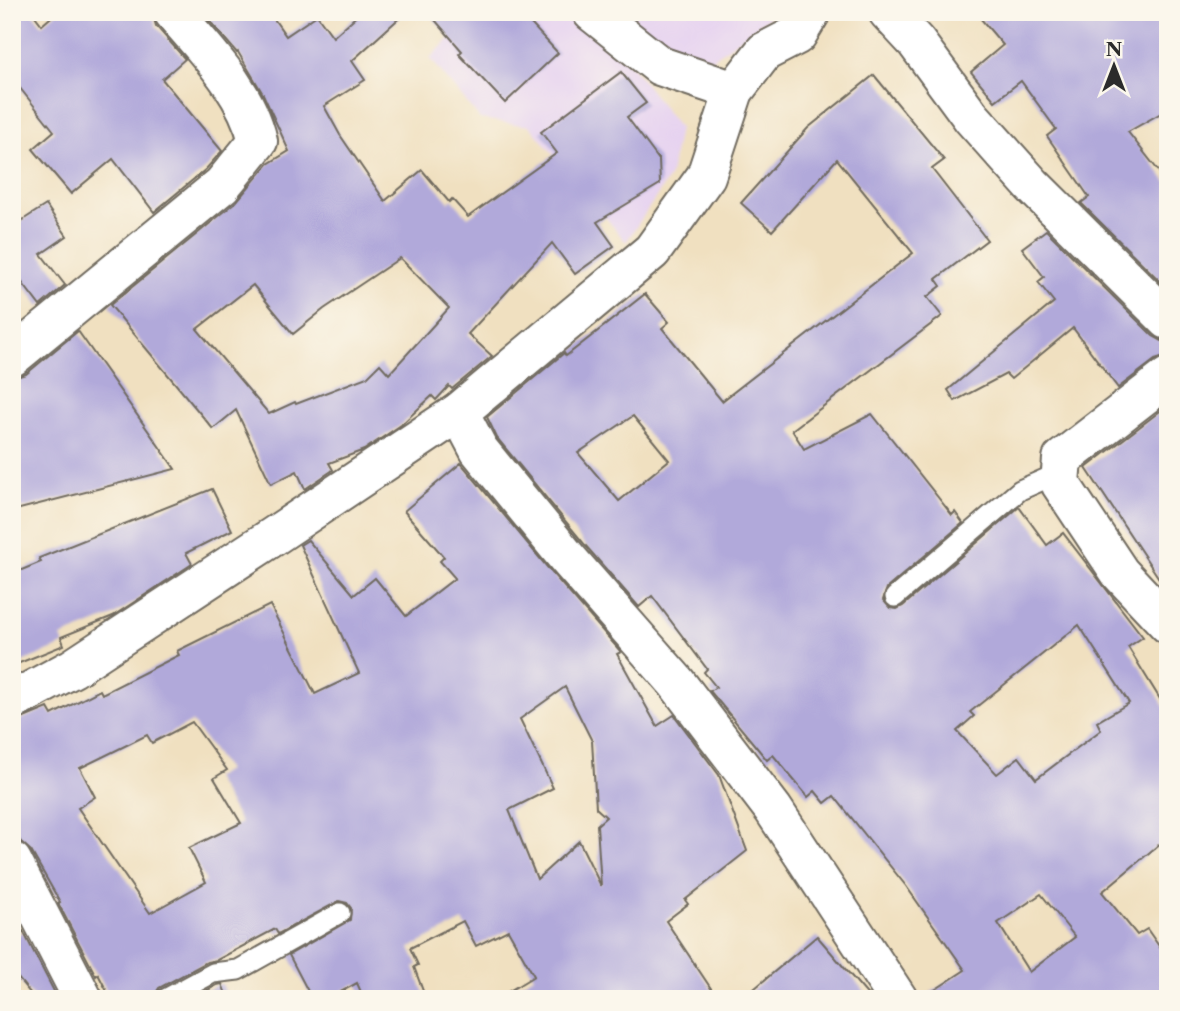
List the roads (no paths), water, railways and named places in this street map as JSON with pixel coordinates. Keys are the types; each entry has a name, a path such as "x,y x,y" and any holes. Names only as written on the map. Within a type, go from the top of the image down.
{"street":[{"path":"12,357 222,185 258,141 253,117 216,62 173,12"},
{"path":"592,12 660,66 734,91"},
{"path":"12,701 73,668 458,412 652,251 706,176 734,91 764,51 797,35 811,12"},
{"path":"888,12 916,43 972,117 1032,185 1168,320"},
{"path":"1168,377 1062,459 1059,482 1120,573 1168,624"},
{"path":"458,412 479,450 568,559 676,682 773,809 898,999"},
{"path":"12,861 83,999"}],"lane":[{"path":"895,597 1020,490 1061,472"},
{"path":"165,999 213,973 238,970 340,913"}]}
